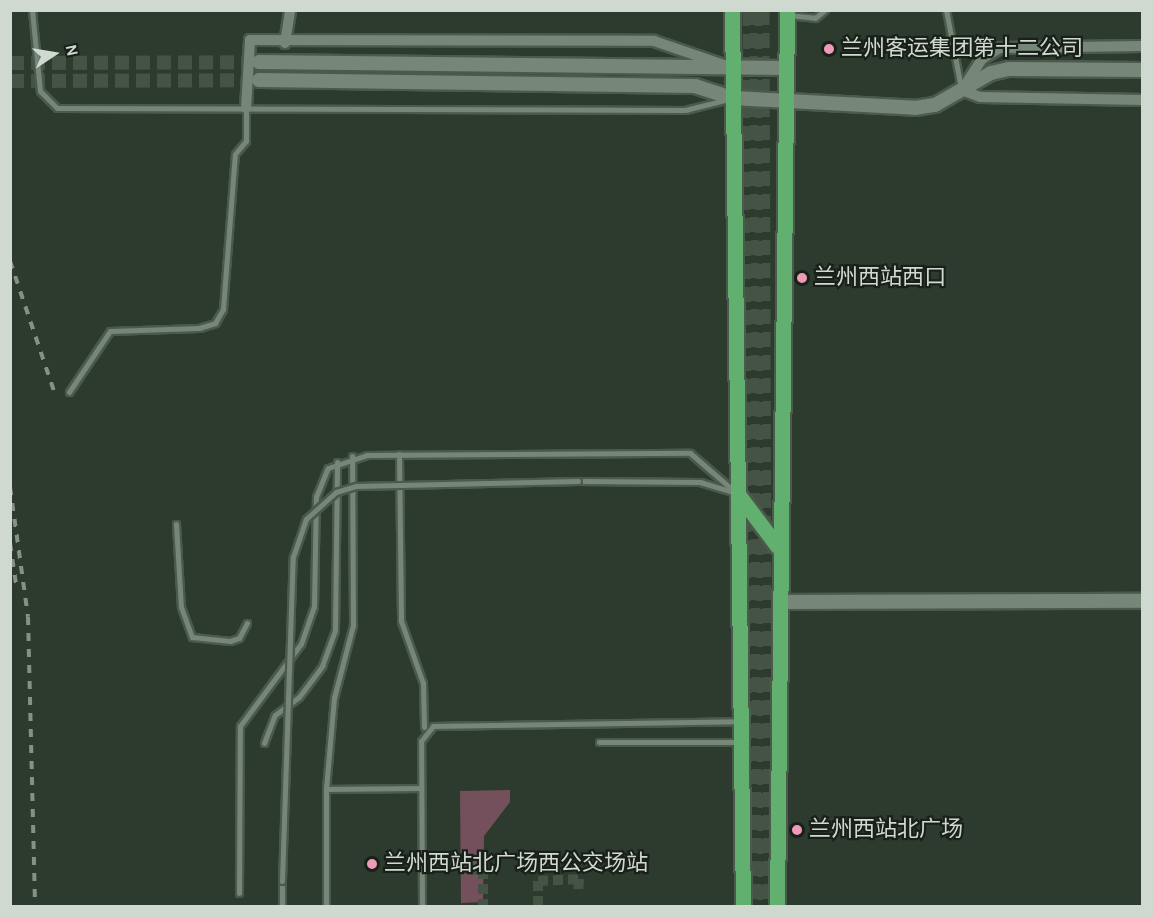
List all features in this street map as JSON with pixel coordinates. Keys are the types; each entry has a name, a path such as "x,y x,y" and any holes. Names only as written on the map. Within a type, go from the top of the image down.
{"main road":[{"path":"732,10 742,906"},
{"path":"777,906 781,602 777,546 787,13"},
{"path":"259,62 787,68"},
{"path":"259,80 695,86 733,98 787,99 915,108 935,105 1009,69 1143,70"},
{"path":"738,494 777,546"},
{"path":"781,602 1143,601"}],"street":[{"path":"285,43 290,10"},
{"path":"246,108 250,40 285,43 654,41 732,68"},
{"path":"1143,46 1000,48 982,58 962,90 980,97 1143,100"}],"lane":[{"path":"32,10 40,91 52,106 685,110 733,98"},
{"path":"787,13 815,18 825,10"},
{"path":"946,10 962,90"},
{"path":"69,392 110,330 199,328 215,323 223,309 235,154 246,141 246,108"},
{"path":"239,893 240,726 301,644 314,607 318,487 337,462 352,456 399,454 690,453 738,494"},
{"path":"399,454 401,621 423,683 424,727"},
{"path":"326,906 326,789 334,698 353,625 352,456"},
{"path":"264,743 275,715 298,697 322,666 335,630 337,462"},
{"path":"282,906 293,557 306,519 336,492 356,486 578,481 700,482 738,494"},
{"path":"176,524 181,607 192,637 230,641 239,638 247,623"},
{"path":"422,906 420,741 433,726 447,722 739,721"},
{"path":"598,742 740,742"},
{"path":"326,789 421,788"}],"shaded area":[{"path":"510,790 510,802 484,836 483,902 461,903 460,791"}],"tunnel":[{"path":"750,10 754,906"},
{"path":"762,10 765,906"},
{"path":"10,63 259,62"},
{"path":"10,81 259,80"},
{"path":"470,870 483,869 483,906"},
{"path":"538,906 538,881 579,879 578,893"}],"railway":[{"path":"10,261 54,391"},
{"path":"10,487 28,617 35,906"},
{"path":"10,543 16,584"}],"place":[{"name":"兰州客运集团第十二公司","path":"829,49"},
{"name":"兰州西站西口","path":"802,278"},
{"name":"兰州西站北广场","path":"797,830"},
{"name":"兰州西站北广场西公交场站","path":"372,864"}]}
